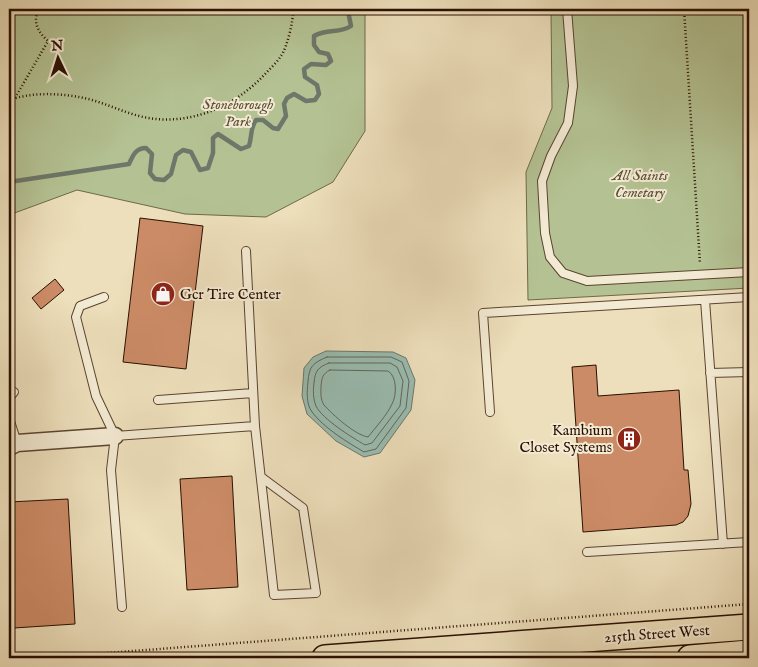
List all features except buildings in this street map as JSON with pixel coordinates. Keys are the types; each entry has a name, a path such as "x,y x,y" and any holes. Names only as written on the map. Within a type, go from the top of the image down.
{"main road":[{"name":"215th Street West","path":"324,658 749,627"},
{"path":"690,658 749,652"}],"street":[{"path":"13,445 115,436"}],"lane":[{"path":"567,9 574,86 568,123 551,156 542,181 545,233 550,257 563,273 587,281 749,272"},
{"path":"246,250 255,426 274,595 316,593 303,508 261,477"},
{"path":"104,297 80,306 76,317 96,396 115,436 111,470 122,607"},
{"path":"490,412 483,313 749,298"},
{"path":"705,300 723,544"},
{"path":"710,374 749,372"},
{"path":"158,400 253,393"},
{"path":"9,418 13,445"},
{"path":"115,436 255,426"},
{"path":"587,552 749,542"}],"path":[{"path":"15,98 48,41 39,33 36,22 39,9"},
{"path":"9,100 50,94 85,98 148,117 166,120 196,116 222,107 244,92 258,82 283,55 293,9"},
{"path":"684,9 701,275"},
{"path":"9,66 15,98"},
{"path":"42,658 749,604"}],"green space":[{"name":"Stoneborough Park","path":"9,9 365,9 365,131 333,182 266,217 185,214 77,190 9,215"},
{"name":"All Saints Cemetary","path":"551,9 749,9 749,288 528,300 526,172 552,108"}],"water":[{"path":"326,351 393,352 406,358 415,380 411,410 380,453 364,457 336,441 307,414 302,396 304,368 313,357"}],"waterway":[{"path":"9,182 129,164 137,151 143,148 146,148 152,154 150,173 155,179 164,180 171,174 176,155 183,150 191,152 200,170 208,168 213,153 213,138 218,134 241,149 249,146 256,120 263,120 273,128 278,129 286,116 284,104 287,98 294,94 306,101 315,100 319,94 317,85 305,77 304,69 311,64 326,65 331,61 328,54 319,52 314,45 314,36 324,32 342,30 351,26 348,11 345,9"}],"place":[{"name":"Gcr Tire Center","path":"163,294"},
{"name":"Kambium Closet Systems","path":"629,439"}]}
